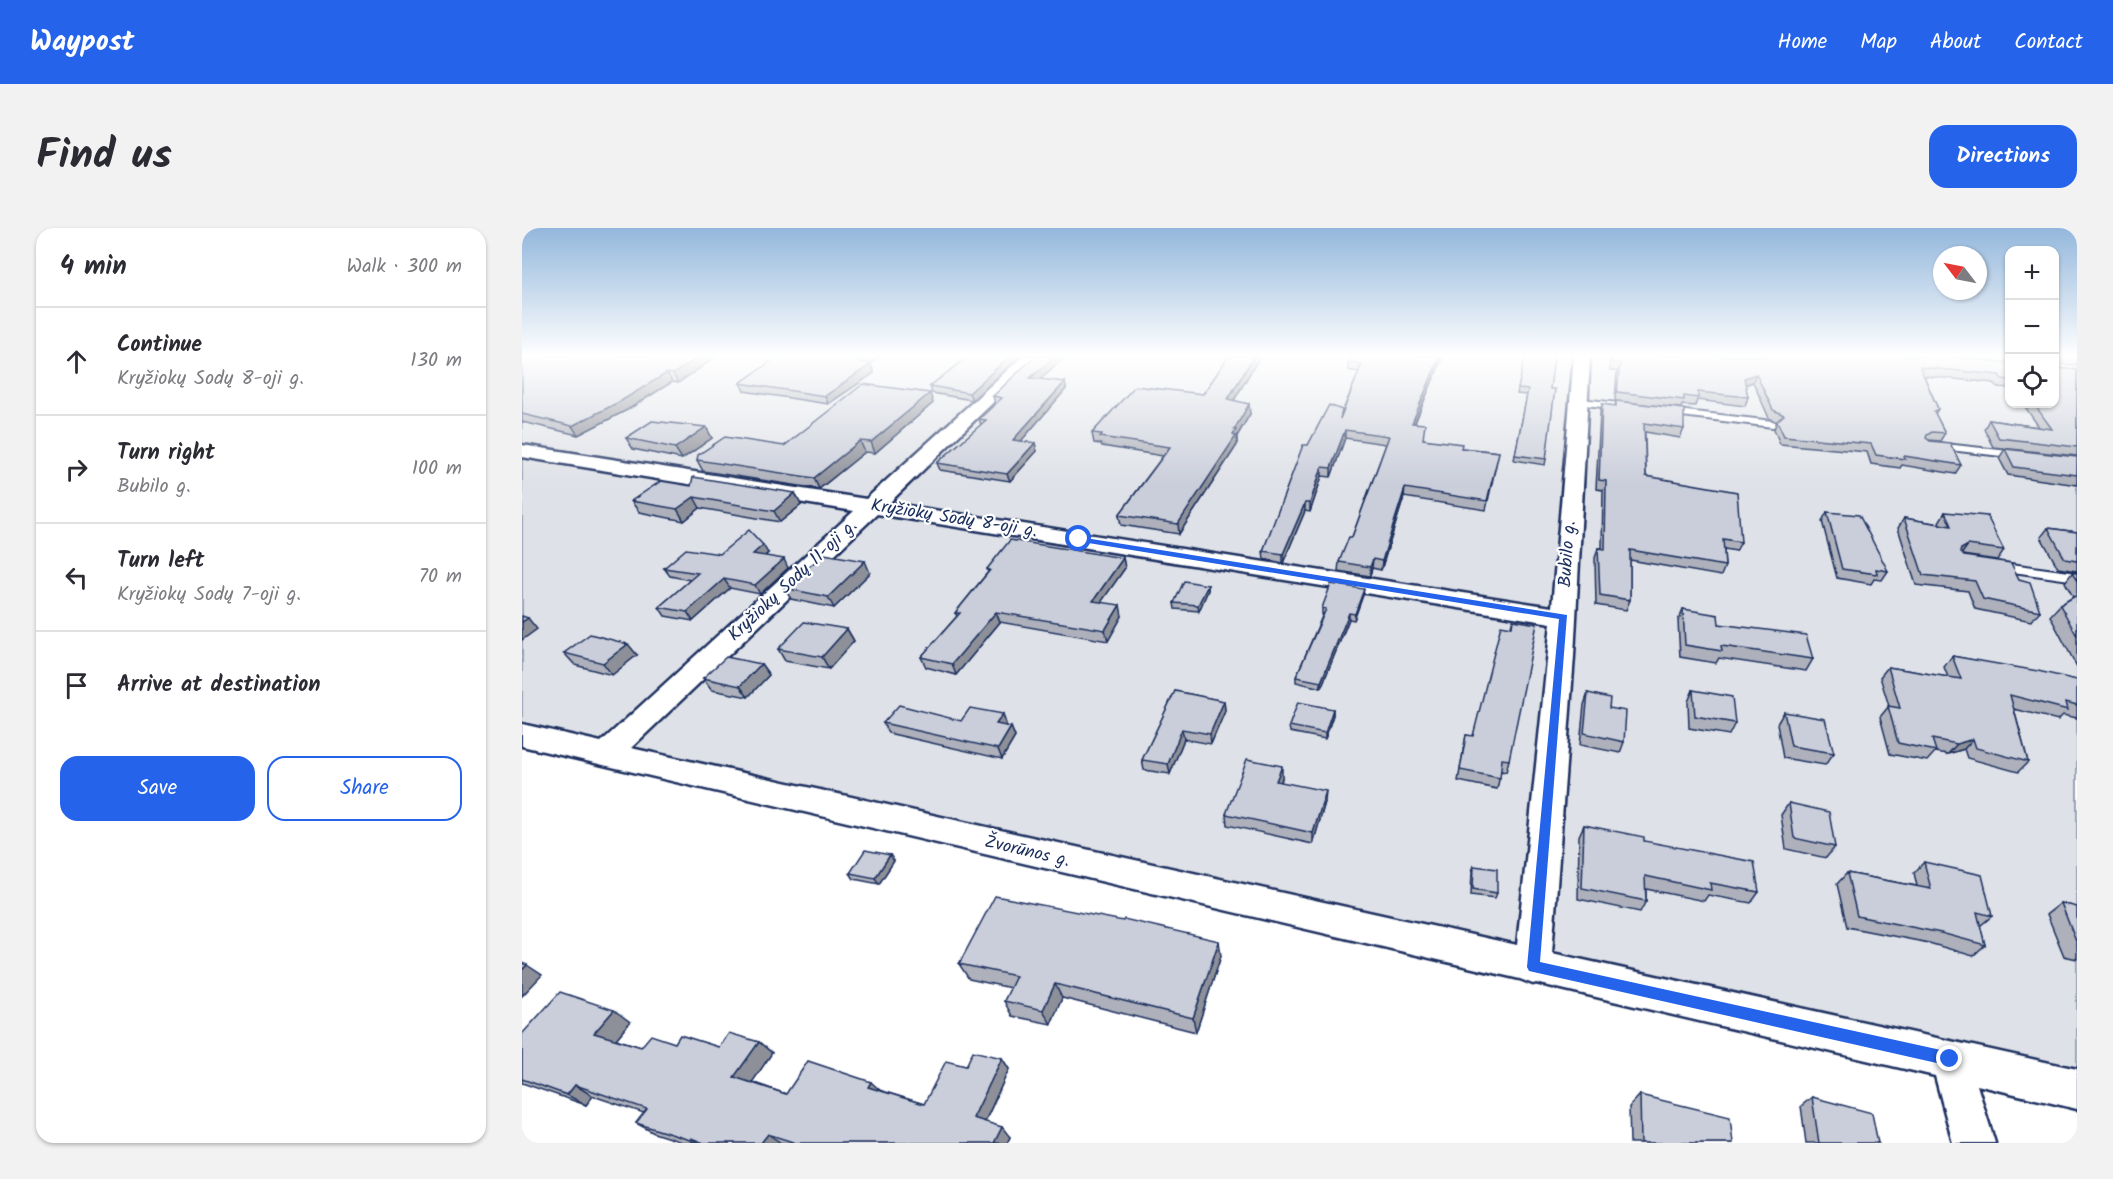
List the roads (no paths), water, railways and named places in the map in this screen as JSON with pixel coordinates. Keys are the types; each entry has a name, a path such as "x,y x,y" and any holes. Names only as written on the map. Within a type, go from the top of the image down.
{"street":[{"name":"Kryžiokų Sodų 11-oji g.","path":"604,755 987,399"},
{"name":"Bubilo g.","path":"1533,967 1564,617 1580,399"},
{"name":"Kryžiokų Sodų 8-oji g.","path":"522,451 1564,617"},
{"name":"Žvorūnos g.","path":"522,735 2077,1089"},
{"path":"1950,1059 1974,1143"}],"lane":[{"path":"1580,402 1625,407"},
{"path":"1659,411 1773,424"},
{"path":"1928,445 2031,456"},
{"path":"1984,564 2077,577"}]}
